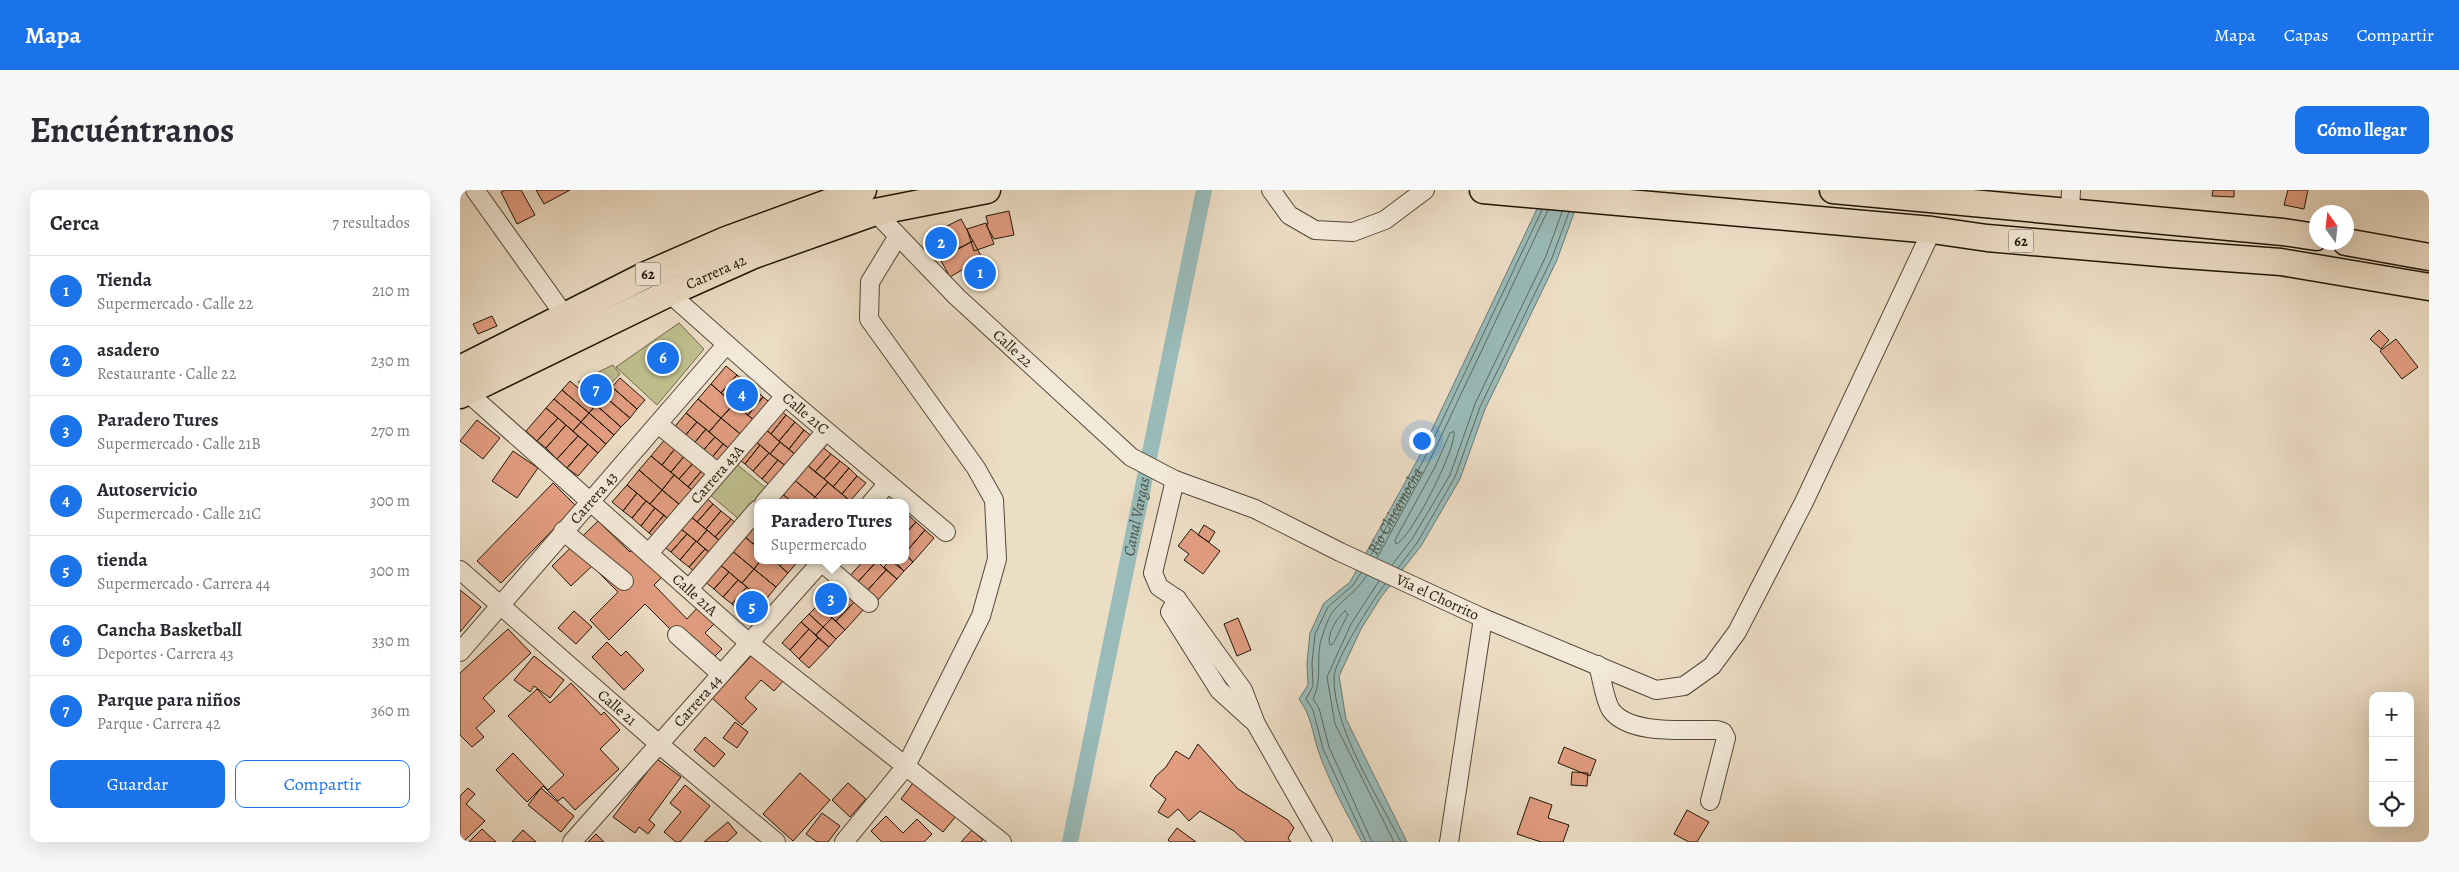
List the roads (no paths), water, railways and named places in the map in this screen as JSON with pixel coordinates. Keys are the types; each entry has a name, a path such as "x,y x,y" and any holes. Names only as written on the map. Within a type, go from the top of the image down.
{"highway":[{"name":"Carrera 42","path":"462,385 565,316 646,275 726,240 869,201 986,190"},
{"name":"62","path":"1483,190 1932,230 1987,238 2161,254 2281,262 2429,287"},
{"name":"62","path":"1833,190 2070,201 2309,236"},
{"name":"Carrera 42","path":"462,385 754,255 869,201"},
{"path":"2354,243 2429,257"}],"street":[{"path":"475,190 565,316"},
{"path":"1271,190 1288,214 1314,230 1353,232 1384,220 1425,190"},
{"name":"Calle 22","path":"869,201 898,236 957,296 1130,457 1159,472"},
{"path":"1484,618 1656,690 1684,686 1712,666 1737,632 1799,511 1932,230"},
{"path":"844,842 906,766 981,616 997,559 994,500 976,468 869,319 870,282 898,236"},
{"name":"Calle 21C","path":"669,293 726,345 907,499"},
{"name":"Carrera 43","path":"460,652 726,345"},
{"name":"Calle 21A","path":"462,385 748,642 1002,842"},
{"name":"Carrera 43A","path":"649,553 785,396"},
{"path":"658,424 718,473"},
{"path":"767,499 826,431"},
{"name":"Vía el Chorrito","path":"1159,472 1175,480 1255,509 1340,552 1484,618 1449,842"},
{"path":"1175,480 1153,573 1159,587 1177,598 1170,612 1220,690 1256,724 1323,842"},
{"path":"874,499 888,483"},
{"name":"Calle 21C","path":"909,501 946,532"},
{"path":"689,589 754,513"},
{"path":"563,532 624,581"},
{"name":"Carrera 44","path":"572,842 660,745 748,642 818,564"},
{"path":"824,564 869,603"},
{"name":"Calle 21","path":"460,570 660,745 776,842"},
{"path":"677,634 721,674"},
{"path":"1598,665 1610,708 1623,722 1651,728 1717,730 1723,732 1726,738 1710,801"}],"water":[{"name":"Río Chicamocha","path":"1546,190 1578,202 1557,260 1485,409 1460,479 1421,546 1381,597 1361,629 1339,676 1346,719 1407,842 1362,842 1327,774 1309,717 1299,699 1308,685 1307,663 1310,633 1324,603 1350,582 1418,459"}],"waterway":[{"name":"Canal Vargas","path":"1070,842 1204,190"}],"place":[{"name":"asadero","path":"941,243"},
{"name":"Tienda","path":"980,273"},
{"name":"Cancha Basketball","path":"663,358"},
{"name":"Parque para niños","path":"596,390"},
{"name":"Autoservicio","path":"742,395"},
{"name":"Paradero Tures","path":"831,599"},
{"name":"tienda","path":"752,607"}]}
